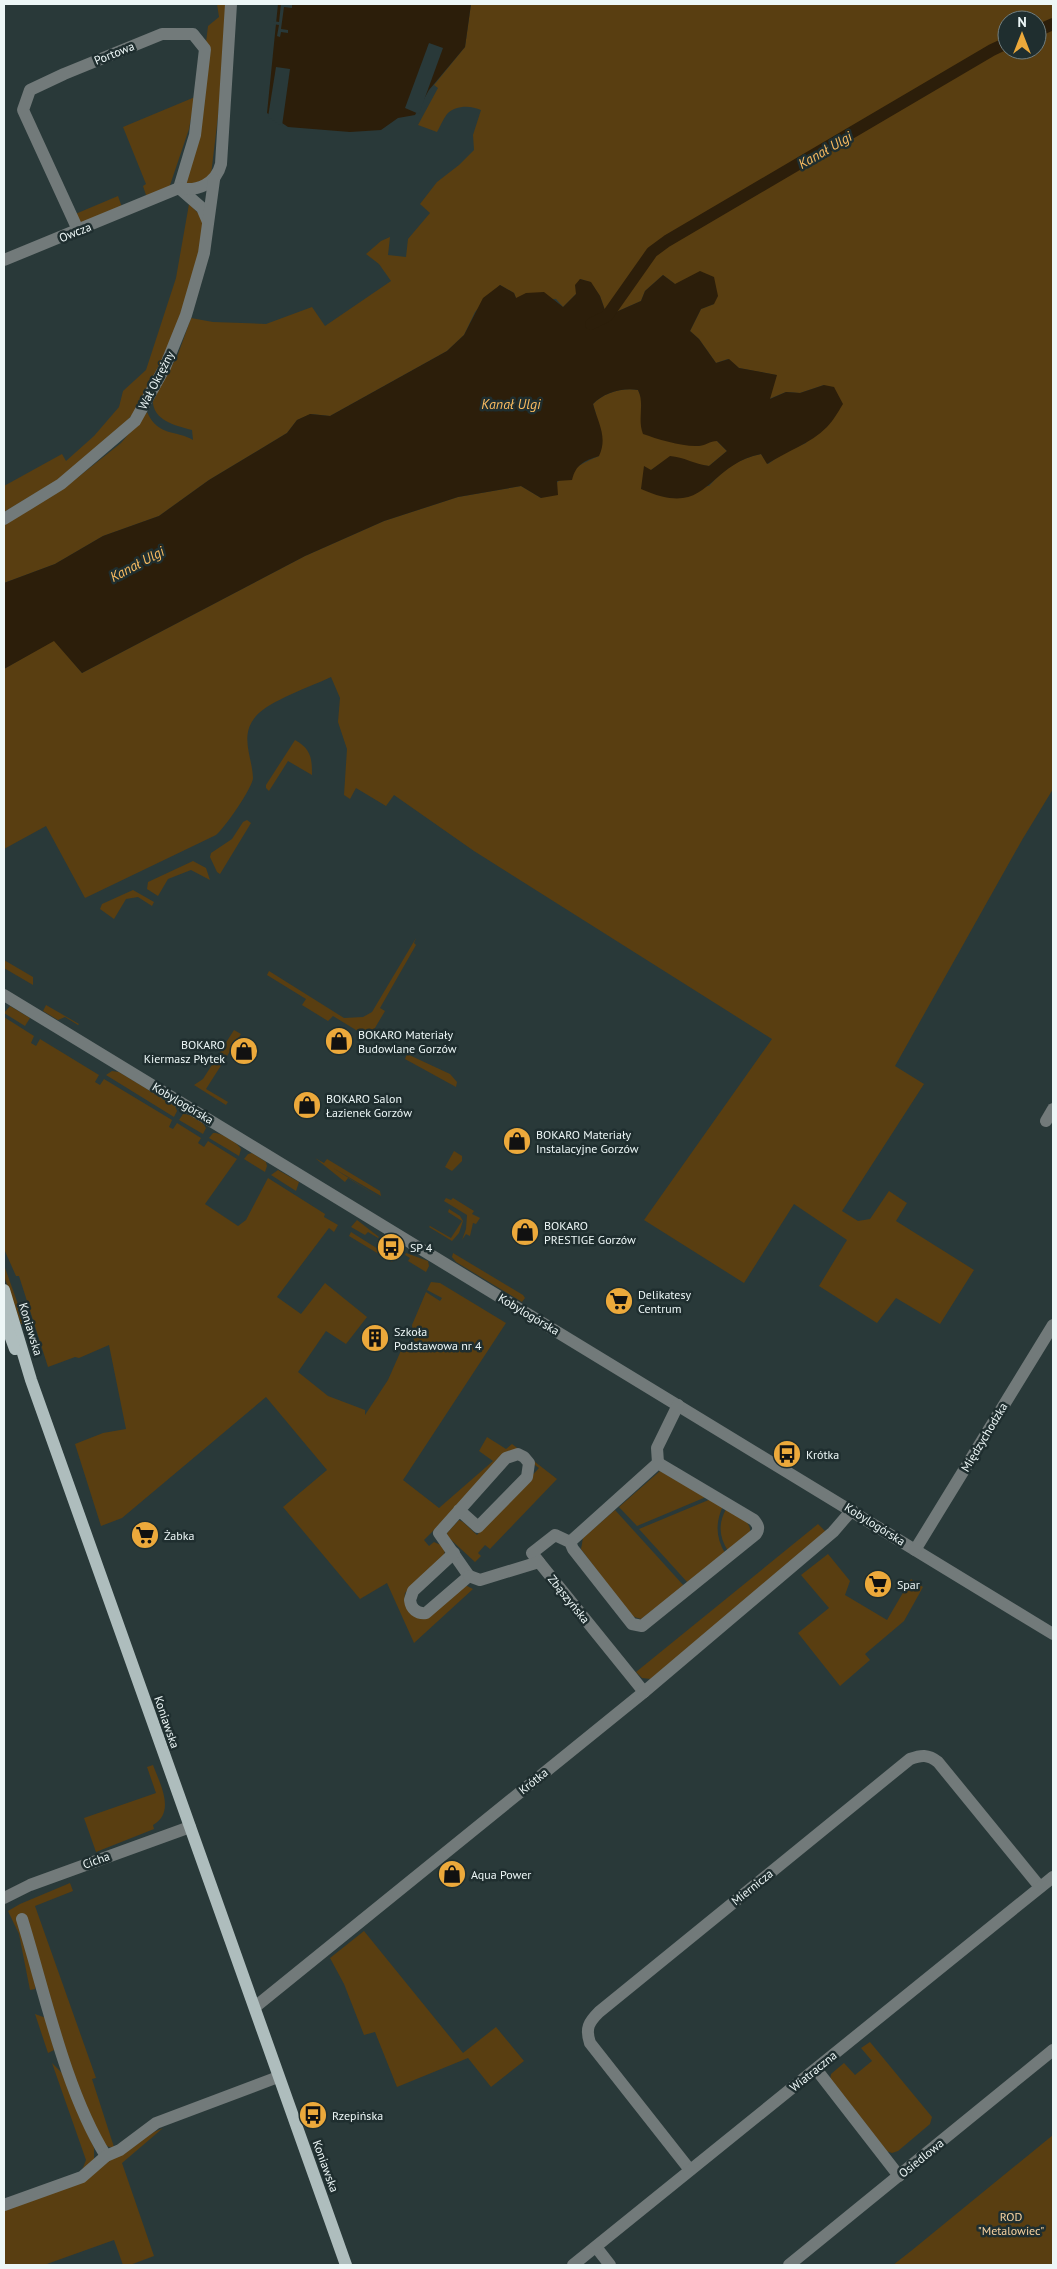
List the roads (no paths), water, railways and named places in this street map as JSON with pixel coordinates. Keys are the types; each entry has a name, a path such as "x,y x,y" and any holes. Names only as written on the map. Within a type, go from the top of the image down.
{"main road":[{"name":"Koniawska","path":"4,1290 30,1377 346,2265"},
{"name":"Koniawska","path":"4,1319 16,1352 30,1377"}],"street":[{"name":"Wał Okrężny","path":"4,519 61,484 135,421 165,367 186,315 204,253 214,180 221,164 231,4"},
{"name":"Portowa","path":"78,230 23,110 30,90 162,34 193,34 205,49 195,135 179,188"},
{"path":"179,188 190,190 214,180"},
{"path":"179,188 202,208 208,222"},
{"name":"Owcza","path":"4,260 179,188"},
{"name":"Kobylogórska","path":"4,994 1053,1634"},
{"path":"1046,1122 1053,1109"},
{"name":"Międzychodzka","path":"916,1550 1053,1325"},
{"path":"658,1463 657,1448 678,1404"},
{"path":"454,1553 413,1591 410,1600 416,1612 426,1613 470,1576 454,1553 439,1533 459,1510 506,1458 518,1454 529,1463 526,1476 478,1527 459,1510"},
{"path":"539,1562 532,1553 555,1535 570,1542 573,1549 632,1624 642,1626 758,1531 758,1526 754,1520 658,1463"},
{"path":"570,1542 658,1463"},
{"name":"Krótka","path":"255,2007 644,1692 833,1532 852,1510"},
{"name":"Zbąszyńska","path":"470,1576 480,1580 539,1562 644,1692"},
{"name":"Miernicza","path":"690,2170 590,2042 587,2033 589,2023 599,2012 902,1765 920,1756 927,1756 938,1762 1040,1887"},
{"name":"Cicha","path":"4,1898 30,1885 190,1827"},
{"name":"Wiatraczna","path":"573,2265 1053,1877"},
{"path":"22,1918 66,2066 93,2133 106,2156"},
{"name":"Osiedlowa","path":"789,2265 1053,2050"},
{"path":"816,2069 899,2176"},
{"path":"4,2205 82,2177 106,2156 120,2150 156,2123 278,2077"},
{"path":"596,2247 610,2265"}],"water":[{"path":"278,4 471,4 465,47 429,90 415,115 398,118 381,130 350,132 288,127 267,113"},
{"name":"Kanał Ulgi","path":"700,271 714,277 718,296 714,304 701,309 690,331 699,339 716,363 729,359 739,368 777,375 770,399 786,392 800,393 824,385 834,387 843,404 829,425 806,443 767,464 761,454 742,460 694,495 681,498 664,497 641,489 644,466 651,470 670,456 709,466 727,451 717,441 701,446 692,446 643,434 641,428 641,401 638,390 626,389 614,392 602,397 593,404 603,443 599,456 581,464 572,480 557,481 558,495 541,498 521,486 458,497 384,521 305,556 82,673 54,641 4,669 4,583 55,564 103,536 159,516 209,480 287,433 297,420 310,414 330,416 447,351 464,335 483,298 500,285 514,293 516,298 526,293 544,292 563,307 576,294 575,285 580,279 591,282 600,296 607,316 641,301 645,291 663,275 675,284"}],"waterway":[{"name":"Kanał Ulgi","path":"1047,27 1053,24"},
{"name":"Kanał Ulgi","path":"591,324 607,316 652,252 667,241 997,48"}],"place":[{"name":"BOKARO Materiały Budowlane Gorzów","path":"339,1041"},
{"name":"BOKARO Kiermasz Płytek","path":"244,1051"},
{"name":"BOKARO Salon Łazienek Gorzów","path":"307,1105"},
{"name":"BOKARO Materiały Instalacyjne Gorzów","path":"517,1141"},
{"name":"BOKARO PRESTIGE Gorzów","path":"525,1232"},
{"name":"SP 4","path":"391,1247"},
{"name":"Delikatesy Centrum","path":"619,1301"},
{"name":"Szkoła Podstawowa nr 4","path":"375,1338"},
{"name":"Krótka","path":"787,1454"},
{"name":"Żabka","path":"145,1535"},
{"name":"Spar","path":"878,1584"},
{"name":"Aqua Power","path":"452,1874"},
{"name":"Rzepińska","path":"313,2115"}],"park label":[{"name":"ROD \"Metalowiec\"","path":"1011,2223"}]}
